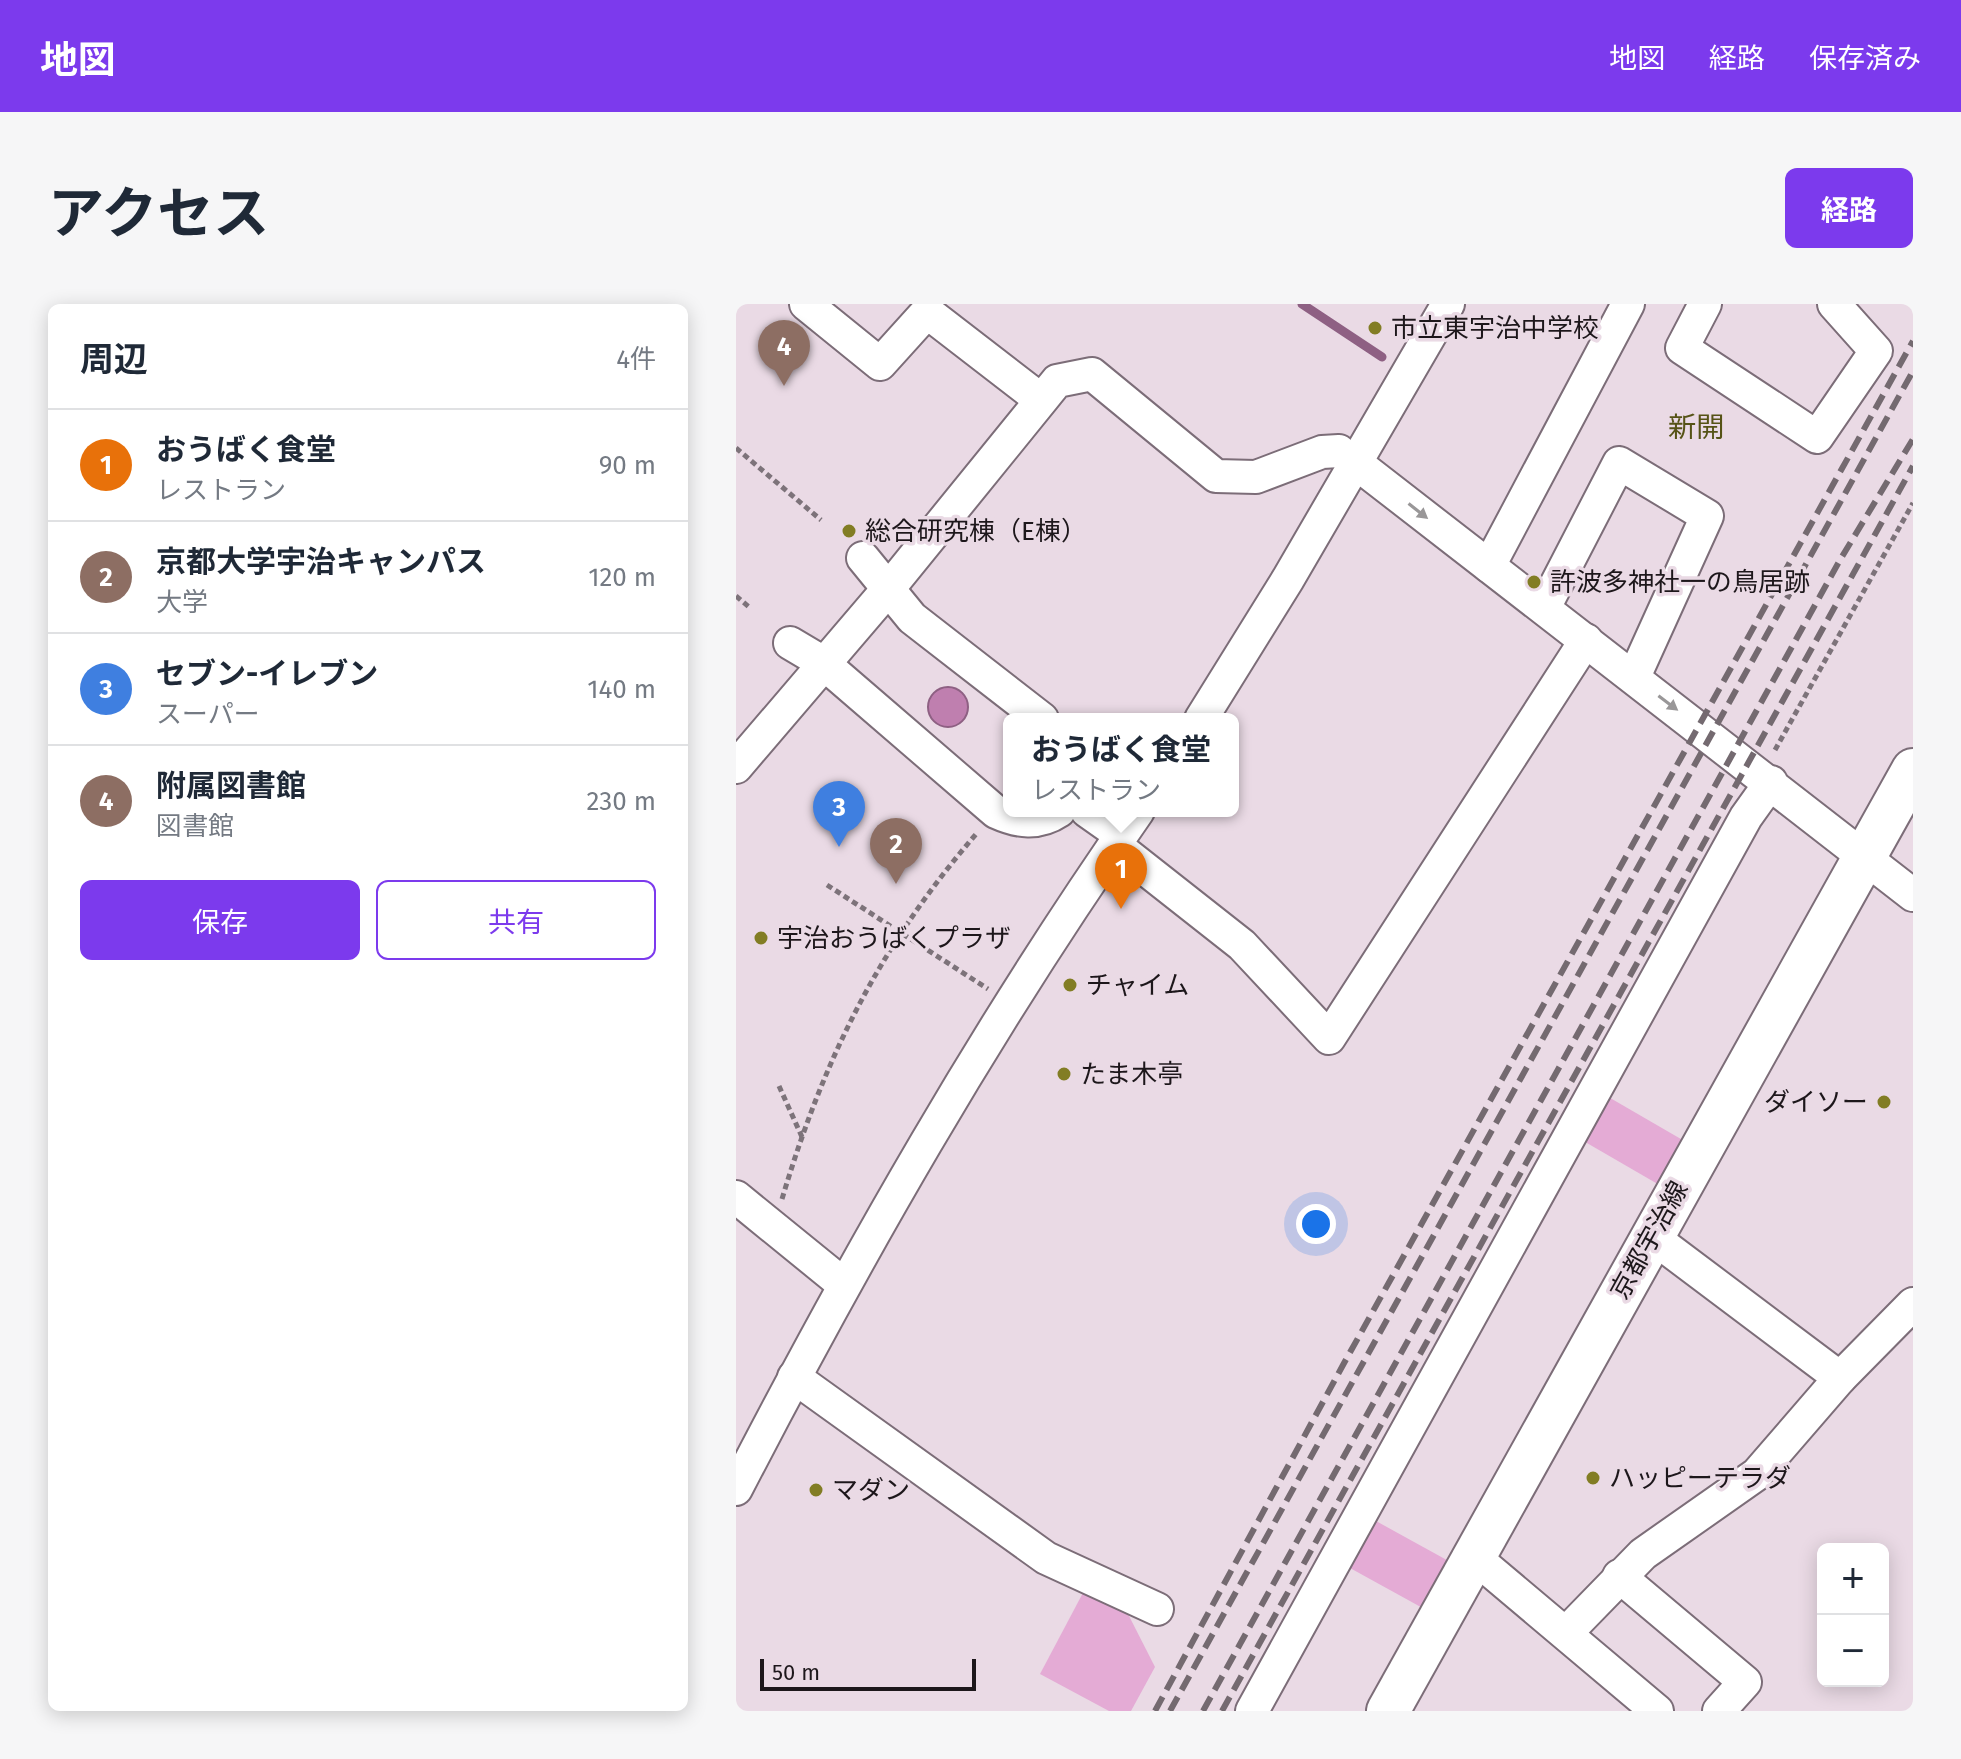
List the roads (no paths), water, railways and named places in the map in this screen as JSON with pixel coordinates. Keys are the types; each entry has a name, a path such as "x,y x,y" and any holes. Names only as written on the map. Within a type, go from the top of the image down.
{"main road":[{"name":"京都宇治線","path":"1388,1711 1913,770"}],"street":[{"path":"806,304 880,364 927,312 1041,400"},
{"path":"1204,713 1348,457 1448,304"},
{"path":"1489,566 1628,304"},
{"path":"1705,304 1682,348 1817,437 1876,351 1834,304"},
{"path":"736,767 822,662 889,588 1057,381 1092,374 1216,476 1256,477 1322,452 1348,457 1913,895"},
{"path":"1544,608 1619,463 1707,516 1634,677"},
{"path":"863,558 912,618 1034,713"},
{"path":"1099,817 1125,830 1242,945 1329,1038 1586,640"},
{"path":"790,643 822,662 1003,815"},
{"path":"1252,1711 1766,779"},
{"path":"1007,817 1038,821 1046,817"},
{"path":"736,1489 843,1284 949,1102 1125,830"},
{"path":"736,1197 843,1284"},
{"path":"1651,1236 1840,1378"},
{"path":"1567,1632 1643,1554 1757,1474 1840,1378 1913,1304"},
{"path":"794,1377 1046,1558 1157,1609"},
{"path":"1473,1556 1567,1632 1657,1711"},
{"path":"1619,1576 1745,1682 1719,1711"}],"waterway":[{"path":"1302,304 1382,357"}],"railway":[{"path":"1155,1711 1343,1365 1913,341"},
{"path":"1170,1711 1913,371"},
{"path":"1203,1711 1840,560 1913,439"},
{"path":"1222,1711 1913,466"}],"place":[{"name":"市立東宇治中学校","path":"1375,328"},
{"name":"附属図書館","path":"784,386"},
{"name":"総合研究棟（E棟）","path":"849,531"},
{"name":"許波多神社一の鳥居跡","path":"1534,582"},
{"name":"セブン-イレブン","path":"839,847"},
{"name":"京都大学宇治キャンパス","path":"896,884"},
{"name":"おうばく食堂","path":"1121,909"},
{"name":"宇治おうばくプラザ","path":"761,938"},
{"name":"チャイム","path":"1070,985"},
{"name":"たま木亭","path":"1064,1074"},
{"name":"ダイソー","path":"1884,1102"},
{"name":"ハッピーテラダ","path":"1593,1478"},
{"name":"マダン","path":"816,1490"}],"district":[{"name":"新開","path":"1696,427"}]}
